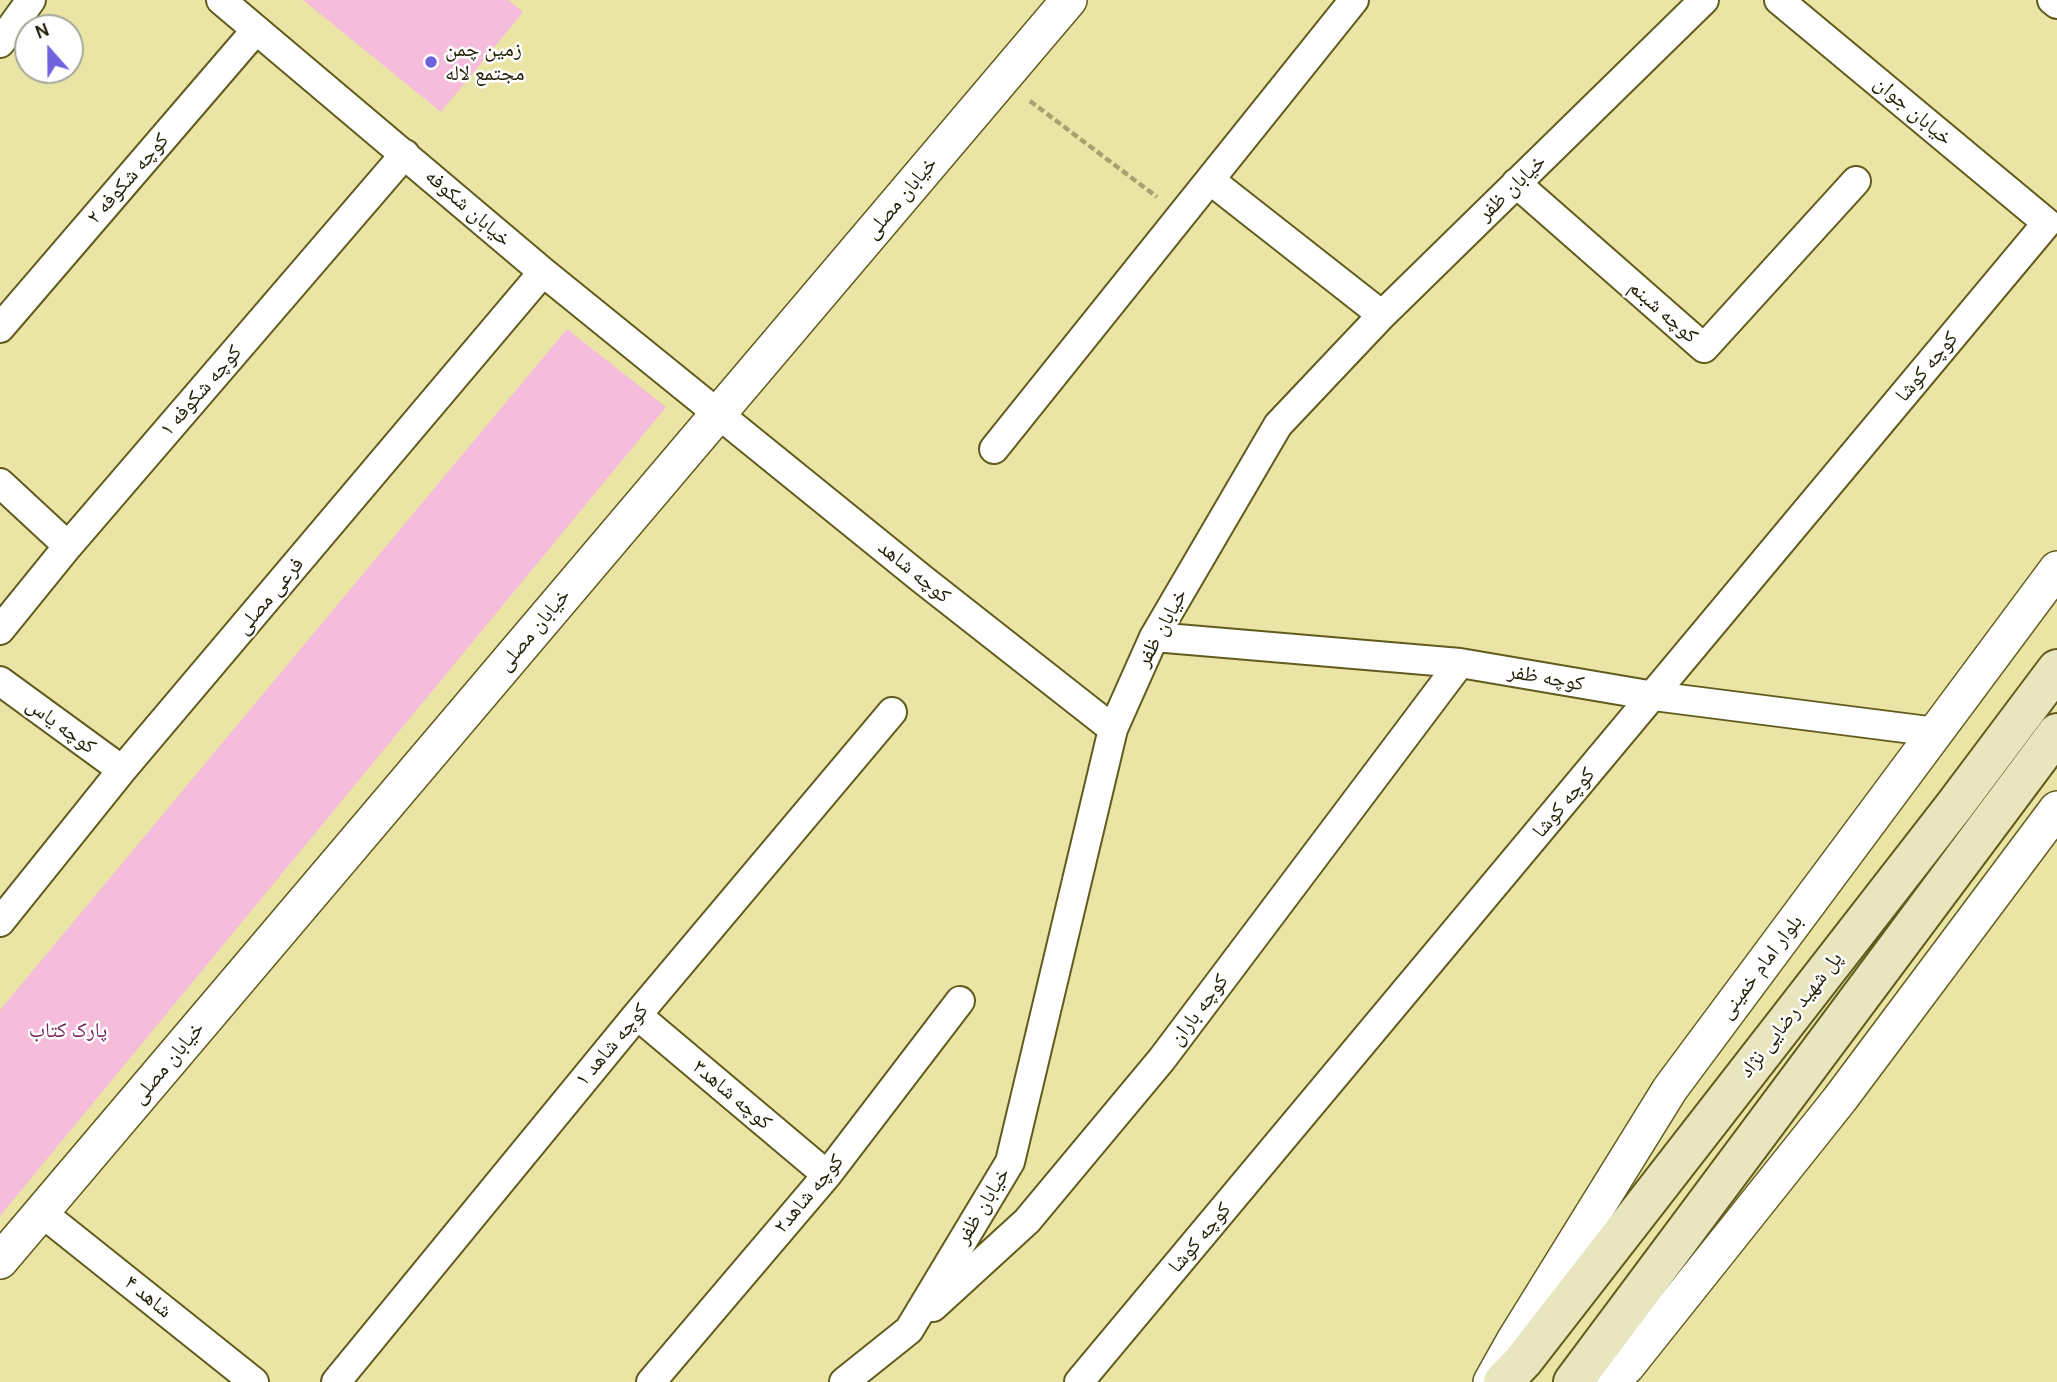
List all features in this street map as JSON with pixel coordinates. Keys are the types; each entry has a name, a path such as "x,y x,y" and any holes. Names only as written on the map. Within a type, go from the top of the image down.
{"main road":[{"name":"پل شهید رضایی نژاد","path":"1513,1371 1955,805 2057,668"},
{"name":"پل شهید رضایی نژاد","path":"1573,1382 2057,733"}],"street":[{"path":"0,43 31,0"},
{"name":"خیابان شکوفه","path":"221,0 543,272 718,414"},
{"name":"خیابان مصلی","path":"0,1261 1069,0"},
{"path":"994,449 1354,0"},
{"name":"خیابان ظفر","path":"845,1382 909,1330 1010,1162 1113,729 1154,637 1278,425 1382,315 1704,0"},
{"name":"خیابان جوان","path":"1779,0 2047,223"},
{"path":"2052,0 2057,4"},
{"name":"کوچه شکوفه ۲","path":"0,328 256,30"},
{"name":"کوچه شکوفه ۱","path":"0,630 68,546 405,154"},
{"path":"1210,180 1382,315"},
{"name":"کوچه شبنم","path":"1516,183 1704,348 1856,181"},
{"name":"کوچه کوشا","path":"1079,1382 2047,223"},
{"name":"فرعی مصلی","path":"0,922 122,770 543,272"},
{"name":"کوچه شاهد","path":"718,414 1113,729"},
{"path":"0,483 68,546"},
{"name":"بلوار امام خمینی","path":"1491,1382 1670,1089 2057,569"},
{"name":"کوچه ظفر","path":"1154,637 1460,663 1654,696 1936,732"},
{"name":"کوچه باران","path":"909,1330 1027,1221 1163,1059 1460,663"},
{"name":"کوچه یاس","path":"0,681 122,770"},
{"name":"کوچه شاهد ۱","path":"336,1382 637,1015 892,712"},
{"path":"1611,1382 1627,1366 1840,1099 2057,809"},
{"name":"کوچه شاهد۲","path":"651,1382 827,1175 960,1000"},
{"name":"کوچه شاهد۳","path":"637,1015 827,1175"},
{"name":"شاهد ۴","path":"41,1212 254,1382"}],"path":[{"path":"1002,80 1182,215"}],"green space":[{"name":"زمین چمن مجتمع لاله","path":"303,0 508,0 523,12 441,112"},
{"name":"پارک کتاب","path":"567,329 666,407 0,1216 0,1010"}],"place":[{"name":"زمین چمن مجتمع لاله","path":"431,62"}]}
